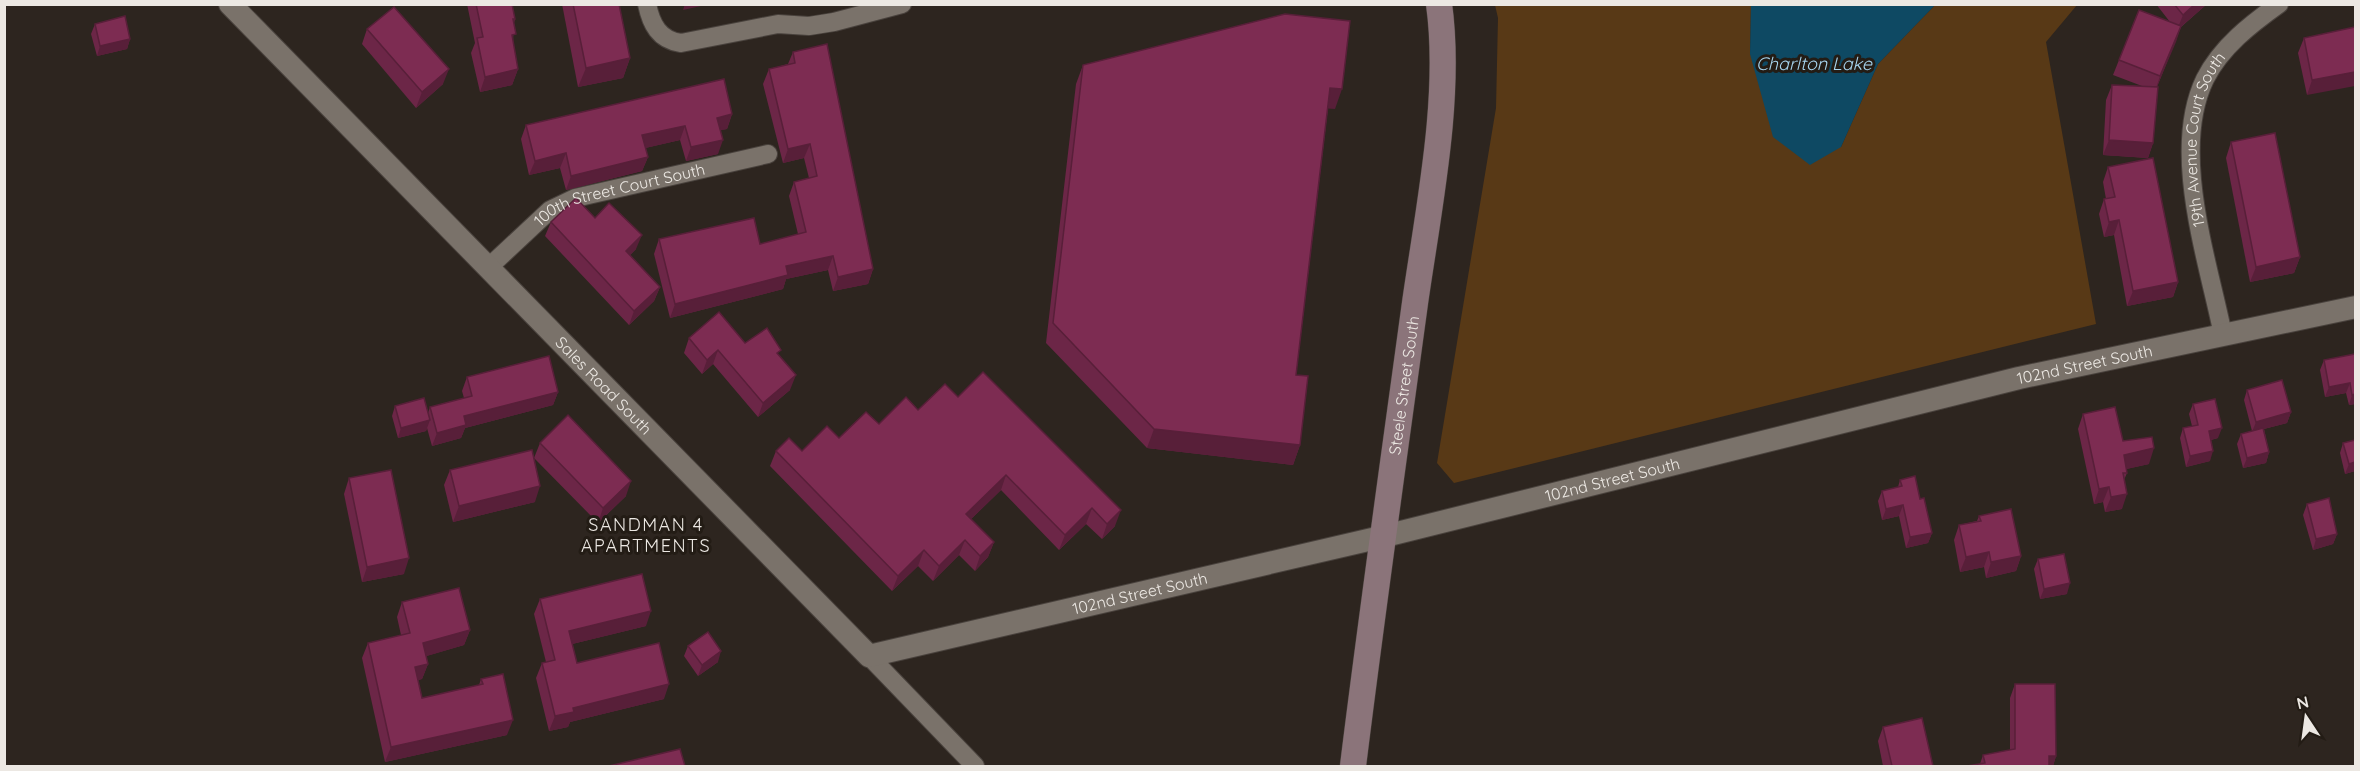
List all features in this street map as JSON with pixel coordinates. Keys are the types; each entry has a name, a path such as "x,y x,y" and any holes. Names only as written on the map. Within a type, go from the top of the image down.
{"main road":[{"name":"Steele Street South","path":"1353,766 1382,537 1432,186 1440,90 1438,4"}],"street":[{"name":"Sales Road South","path":"230,4 490,266 975,766"},
{"path":"647,4 656,30 667,39 681,43 778,24 809,26 861,9 902,4"},
{"name":"19th Avenue Court South","path":"2223,335 2190,175 2190,133 2205,79 2217,59 2250,24 2279,4"},
{"name":"100th Street Court South","path":"490,266 550,210 575,198 768,154"},
{"name":"102nd Street South","path":"869,656 1382,537 2019,378 2355,308"}],"shaded area":[{"path":"1495,5 1751,5 1750,54 1841,147 1878,64 1935,5 2077,5 2046,42 2096,324 1454,483 1437,463 1496,108 1498,18"}],"water":[{"name":"Charlton Lake","path":"1751,4 1935,5 1878,64 1841,147 1810,165 1773,137 1750,54"}],"building":[{"path":"476,4 512,4 516,34 512,35 518,69 485,77 477,38 483,37"},
{"path":"573,4 619,4 630,58 586,68"},
{"path":"2174,4 2195,4 2183,15"},
{"path":"394,7 449,69 422,92 367,29"},
{"path":"2139,10 2181,26 2160,76 2119,60"},
{"path":"1285,14 1350,21 1342,89 1330,88 1296,375 1308,376 1300,445 1154,429 1053,323 1083,65"},
{"path":"125,16 130,39 100,46 95,24"},
{"path":"2355,27 2355,72 2312,80 2304,38"},
{"path":"827,44 873,269 838,277 833,256 786,266 788,275 675,304 659,239 754,218 760,244 806,232 794,182 817,176 810,144 788,149 769,69 795,63 793,52"},
{"path":"724,79 732,114 717,118 723,140 691,147 685,126 642,135 648,157 571,176 566,153 535,161 526,125"},
{"path":"2112,85 2158,87 2153,143 2109,140"},
{"path":"2275,133 2300,257 2256,267 2231,142"},
{"path":"2153,158 2178,282 2133,291 2119,220 2109,222 2104,199 2115,197 2108,167"},
{"path":"576,198 595,218 609,203 642,235 626,251 660,287 634,311 551,222"},
{"path":"719,312 745,343 767,328 781,350 777,353 796,375 763,403 718,350 707,360 689,338"},
{"path":"2355,354 2355,394 2352,395 2350,383 2329,387 2324,360"},
{"path":"549,356 558,392 464,416 466,425 437,433 430,407 472,396 467,377"},
{"path":"983,372 1121,510 1107,524 1092,508 1065,535 1006,475 966,514 994,542 980,556 965,540 939,566 924,550 898,576 776,451 789,438 802,451 827,426 839,438 866,412 879,424 906,397 918,410 945,384 958,397"},
{"path":"2282,380 2291,412 2256,422 2247,390"},
{"path":"424,398 430,420 401,428 395,406"},
{"path":"2215,399 2222,428 2209,431 2213,451 2190,456 2183,428 2198,425 2193,404"},
{"path":"2115,407 2123,441 2152,437 2154,448 2124,455 2127,473 2123,473 2127,494 2111,497 2109,487 2099,489 2083,414"},
{"path":"568,415 631,481 603,508 540,443"},
{"path":"2263,428 2269,452 2247,458 2241,434"},
{"path":"2355,440 2355,462 2349,464 2343,443"},
{"path":"532,450 540,486 459,506 450,470"},
{"path":"391,470 409,558 367,567 349,478"},
{"path":"1915,476 1920,499 1924,498 1932,533 1910,537 1903,505 1886,509 1882,491 1902,486 1900,480"},
{"path":"2329,498 2337,534 2316,539 2307,504"},
{"path":"2011,509 2021,556 1991,562 1989,552 1966,557 1959,525 1981,521 1979,516"},
{"path":"2064,554 2070,583 2044,589 2038,559"},
{"path":"642,574 651,611 569,631 577,663 659,643 669,684 573,708 574,712 555,716 542,663 555,660 540,599"},
{"path":"459,588 470,630 423,643 428,664 415,667 422,698 483,684 481,679 503,674 513,720 391,747 368,643 410,633 402,602"},
{"path":"708,632 721,651 702,665 688,646"},
{"path":"2015,684 2055,684 2056,756 2049,756 2049,766 1967,766 1985,763 1983,755 2015,749"},
{"path":"1922,718 1933,766 1892,766 1883,727"},
{"path":"680,749 685,766 609,766"}],"district":[{"name":"SANDMAN 4 APARTMENTS","path":"646,535"}]}
